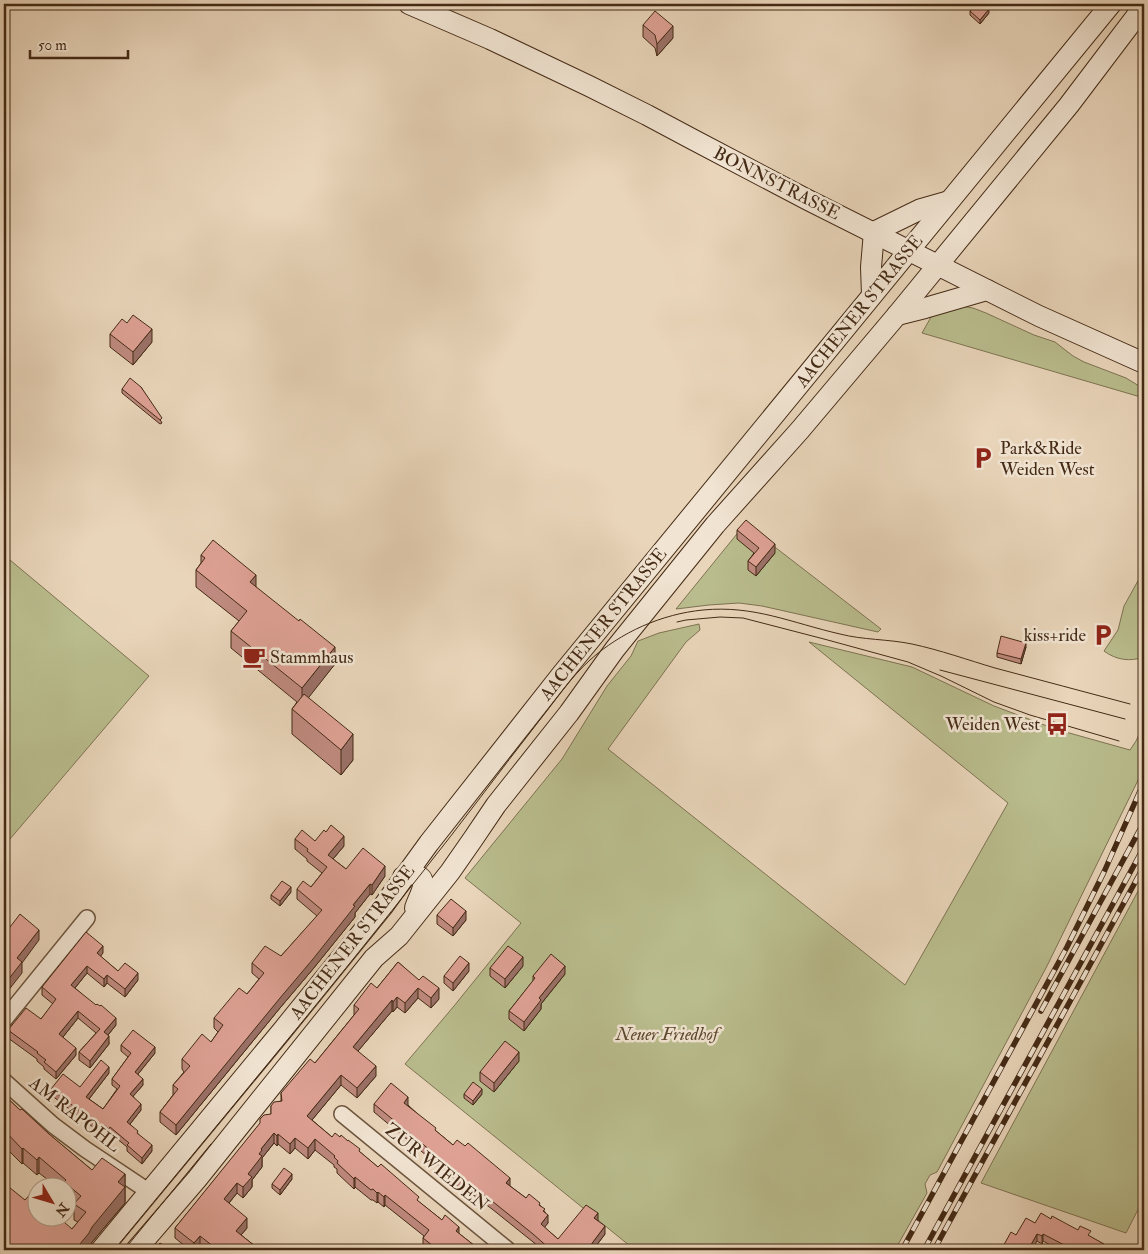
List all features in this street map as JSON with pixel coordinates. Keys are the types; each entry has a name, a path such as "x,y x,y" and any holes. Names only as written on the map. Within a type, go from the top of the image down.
{"main road":[{"name":"BONNSTRASSE","path":"409,4 581,82 800,196 987,290 1144,363"},
{"name":"AACHENER STRASSE","path":"101,1250 384,905 403,877 568,666 1111,4"},
{"name":"AACHENER STRASSE","path":"143,1243 374,958 399,936 409,924 450,872 496,805 569,713 615,649 715,525 800,430 897,315 1070,105 1144,6"},
{"path":"872,295 871,267 874,232 913,212 949,201"},
{"path":"897,315 987,290"},
{"path":"403,877 415,874 420,876 424,882 423,890 409,924"},
{"path":"148,1193 161,1198 181,1198"},
{"path":"143,1243 153,1223 155,1206 148,1193"}],"street":[{"path":"4,1020 87,918"},
{"name":"AM RAPOHL","path":"4,1081 53,1124 148,1193"},
{"name":"ZUR WIEDEN","path":"342,1114 508,1250"}],"green space":[{"path":"961,306 973,308 1034,335 1055,342 1084,362 1126,378 1144,389 1144,398 922,333 935,310"},
{"path":"745,524 881,629 878,632 762,606 739,603 676,609"},
{"path":"4,555 149,676 4,846"},
{"path":"1144,570 1144,657 1134,659 1118,658 1104,651 1118,630 1124,606"},
{"name":"Neuer Friedhof","path":"699,624 700,630 686,642 608,749 905,985 1008,803 809,642 912,667 994,706 1055,729 1130,750 1144,724 1144,768 1047,966 937,1172 930,1175 925,1184 927,1193 895,1250 635,1250 405,1064 521,923 465,878 562,759 607,686 631,656 638,641 659,633"},
{"path":"1144,880 1144,1198 1126,1233 981,1183"}],"building":[{"path":"976,4 983,4 989,9 980,20 970,11"},
{"path":"655,11 673,26 657,44 655,35 643,25"},
{"path":"133,315 152,329 133,352 110,334 122,319 127,323"},
{"path":"130,378 141,387 162,418 160,420 122,389"},
{"path":"746,520 775,544 756,567 748,561 759,548 737,530"},
{"path":"213,540 256,575 250,582 335,647 302,688 231,631 247,611 196,570 205,558 201,555"},
{"path":"1001,636 1026,643 1021,659 997,653"},
{"path":"304,694 353,734 341,750 292,709"},
{"path":"331,825 344,836 328,855 346,869 363,848 385,866 313,959 176,1125 160,1112 178,1089 173,1085 190,1066 182,1059 202,1034 211,1042 223,1025 214,1018 239,988 247,994 264,973 252,963 265,946 281,956 322,910 297,889 303,881 311,887 327,867 295,839 302,830 315,841"},
{"path":"282,881 291,887 280,901 271,895"},
{"path":"451,899 466,911 453,928 437,915"},
{"path":"20,914 39,930 17,958 22,962 4,985 4,935"},
{"path":"86,932 103,946 97,953 118,971 125,963 138,973 125,989 107,975 104,979 87,966 71,985 96,1005 101,1005 116,1018 104,1032 109,1036 90,1061 79,1052 100,1029 78,1011 59,1034 76,1048 56,1072 44,1062 46,1060 38,1052 8,1030 26,1008 41,1019 56,999 42,987"},
{"path":"508,946 523,957 505,979 490,968"},
{"path":"551,954 565,966 539,998 541,1000 524,1022 509,1011"},
{"path":"460,956 469,963 453,983 444,976"},
{"path":"398,962 419,980 423,976 439,988 431,998 418,988 405,1003 397,997 393,1002 392,1000 353,1047 376,1066 357,1088 341,1075 307,1116 332,1137 335,1133 348,1140 378,1167 381,1164 419,1197 417,1200 442,1220 445,1215 459,1227 456,1231 480,1250 438,1250 423,1238 429,1230 385,1195 384,1197 373,1189 371,1190 355,1177 354,1179 337,1163 338,1161 335,1156 315,1139 308,1148 295,1138 290,1144 274,1133 261,1149 259,1154 262,1156 248,1174 252,1177 243,1187 237,1183 224,1199 247,1218 236,1231 260,1250 233,1250 225,1244 221,1250 218,1250 200,1236 194,1243 175,1228 260,1123 260,1119 264,1115 271,1114 271,1106 274,1102 282,1101 281,1093 310,1059 315,1063 359,1009 354,1005 371,983 377,988"},
{"path":"133,1030 155,1047 135,1072 143,1079 130,1094 141,1104 127,1122 152,1145 142,1158 127,1145 129,1143 110,1127 109,1129 104,1125 102,1128 51,1089 63,1074 80,1087 101,1060 109,1067 86,1097 103,1109 120,1086 112,1079 131,1053 121,1045"},
{"path":"505,1041 519,1052 494,1083 480,1072"},
{"path":"473,1082 482,1089 473,1101 464,1094"},
{"path":"391,1083 408,1097 404,1103 436,1128 435,1130 453,1145 457,1140 465,1146 468,1143 510,1178 506,1183 526,1198 529,1194 540,1203 539,1205 545,1209 543,1211 548,1215 541,1224 558,1239 586,1205 598,1213 594,1218 605,1226 587,1250 549,1250 533,1234 492,1201 456,1177 459,1174 374,1104"},
{"path":"4,1095 92,1170 102,1158 125,1174 118,1182 125,1187 75,1250 13,1250 4,1243 4,1183 25,1200 28,1197 28,1226 69,1226 72,1229 74,1226 78,1226 78,1222 86,1212 78,1207 78,1199 81,1196 78,1194 78,1176 61,1176 39,1157 37,1160 22,1149 4,1130"},
{"path":"284,1168 292,1174 280,1190 272,1184"},
{"path":"1041,1213 1051,1219 1052,1216 1078,1230 1080,1226 1091,1231 1088,1235 1109,1247 1110,1245 1119,1250 1074,1250 1043,1234 1042,1236 1037,1234 1028,1250 1001,1250 1011,1232 1016,1235 1026,1218 1035,1223"},
{"path":"160,1243 171,1250 153,1250"}],"tram line":[{"path":"114,1250 269,1063 383,921 569,682 602,650 629,633 657,620 688,612 722,609 756,612 849,636 922,646 995,668 1130,704"},
{"path":"677,622 720,617 743,618 824,639 908,662 994,702 1030,715 1119,741"},
{"path":"940,670 1125,719"},
{"path":"124,1250 211,1144"}],"railway":[{"path":"902,1250 1067,947 1104,872 1144,782"},
{"path":"1041,1011 1144,822"},
{"path":"924,1250 1144,847"},
{"path":"934,1250 1144,866"}],"place":[{"name":"Park&Ride Weiden West","path":"983,458"},
{"name":"kiss+ride","path":"1103,635"},
{"name":"Stammhaus","path":"254,657"},
{"name":"Weiden West","path":"1057,724"}]}
